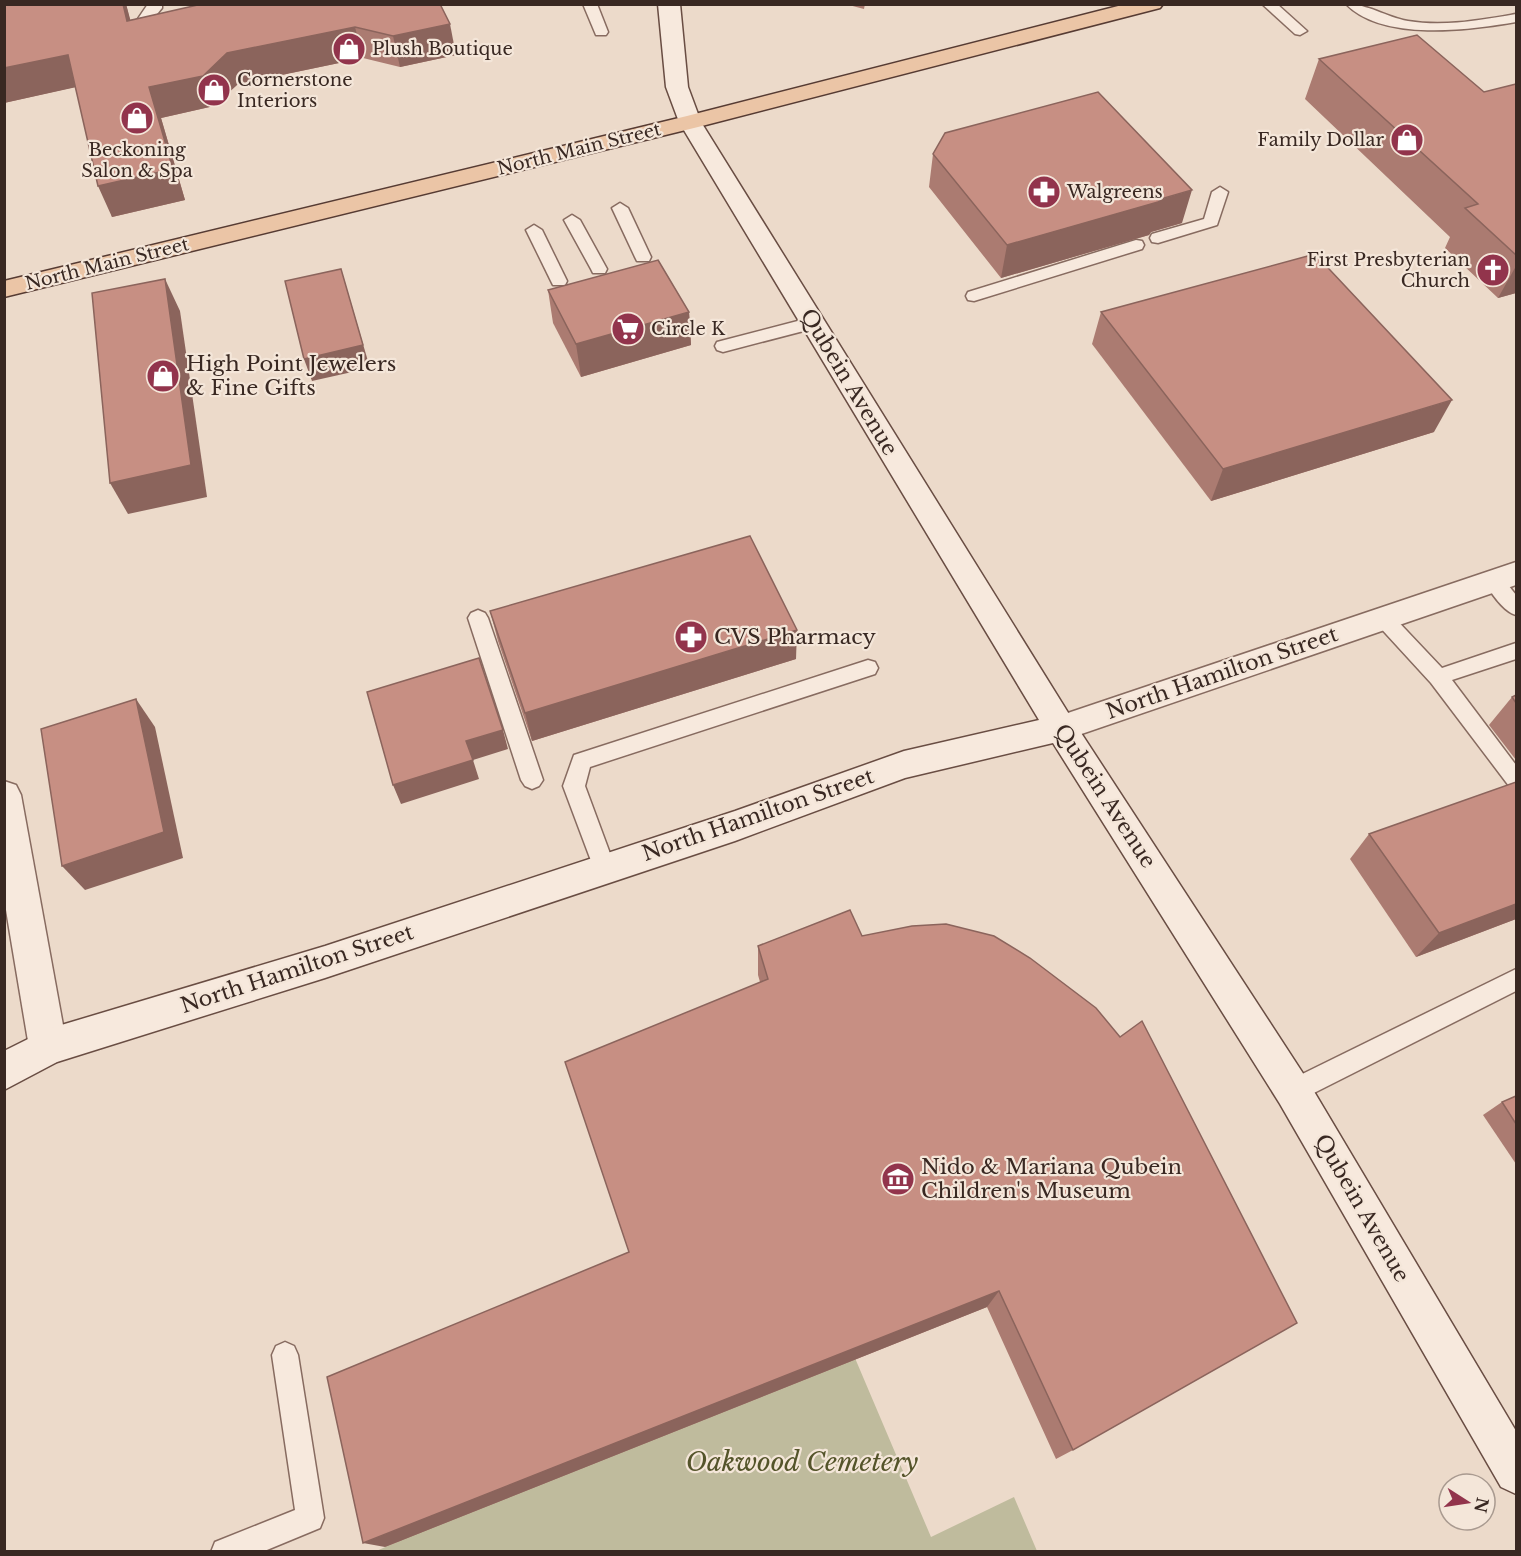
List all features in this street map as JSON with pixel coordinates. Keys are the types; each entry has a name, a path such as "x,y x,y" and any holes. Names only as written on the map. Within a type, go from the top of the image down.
{"main road":[{"name":"North Main Street","path":"4,290 690,122 1152,4"}],"street":[{"name":"Qubein Avenue","path":"669,4 677,87 690,122 1061,728 1293,1091 1516,1472"},
{"name":"North Hamilton Street","path":"4,1072 48,1047 325,962 604,867 735,826 904,765 1061,728 1505,577"},
{"path":"4,795 48,1047 4,1050"}],"lane":[{"path":"142,23 155,8 155,4"},
{"path":"590,4 601,32"},
{"path":"1268,4 1300,31"},
{"path":"1352,4 1379,18 1435,27 1470,26 1516,18"},
{"path":"1158,238 1211,222 1220,192"},
{"path":"620,208 643,257"},
{"path":"572,220 599,269"},
{"path":"534,230 559,281"},
{"path":"974,296 1136,245"},
{"path":"723,346 813,323"},
{"path":"1505,577 1516,608"},
{"path":"478,618 532,780"},
{"path":"1383,618 1438,677 1516,780"},
{"path":"1438,677 1516,651"},
{"path":"604,867 574,786 581,761 868,668"},
{"path":"1293,1091 1516,980"},
{"path":"225,1551 310,1518 285,1355"}],"green space":[{"name":"Oakwood Cemetery","path":"849,1344 931,1537 1014,1497 1037,1551 374,1552"}],"building":[{"path":"4,4 123,4 127,21 202,4 440,4 450,24 393,36 355,27 227,53 203,76 149,87 173,169 98,186 68,55 4,68"},
{"path":"1417,35 1484,92 1516,84 1516,255 1465,208 1478,204 1319,59"},
{"path":"1098,92 1192,190 1161,199 1158,202 1007,245 933,154 945,133"},
{"path":"1315,254 1452,400 1223,469 1101,312"},
{"path":"658,260 689,312 576,344 548,290"},
{"path":"341,269 363,345 304,359 285,281"},
{"path":"165,279 191,465 110,483 92,293"},
{"path":"750,536 797,630 525,713 490,611"},
{"path":"479,658 503,730 466,741 473,760 393,785 367,692"},
{"path":"136,699 164,832 62,866 41,729"},
{"path":"1516,782 1516,904 1439,933 1369,834"},
{"name":"Nido & Mariana Qubein Children's Museum","path":"850,910 862,936 912,926 946,924 994,936 1030,958 1096,1008 1120,1037 1142,1021 1297,1323 1073,1450 999,1291 363,1543 327,1377 629,1252 565,1062 768,979 758,946"},
{"path":"1516,1096 1516,1124 1502,1102"}],"place":[{"name":"Plush Boutique","path":"349,49"},
{"name":"Cornerstone Interiors","path":"214,90"},
{"name":"Beckoning Salon & Spa","path":"137,118"},
{"name":"Family Dollar","path":"1407,140"},
{"name":"Walgreens","path":"1044,192"},
{"name":"First Presbyterian Church","path":"1493,270"},
{"name":"Circle K","path":"628,329"},
{"name":"High Point Jewelers & Fine Gifts","path":"163,376"},
{"name":"CVS Pharmacy","path":"691,637"},
{"name":"Nido & Mariana Qubein Children's Museum","path":"898,1179"}]}
